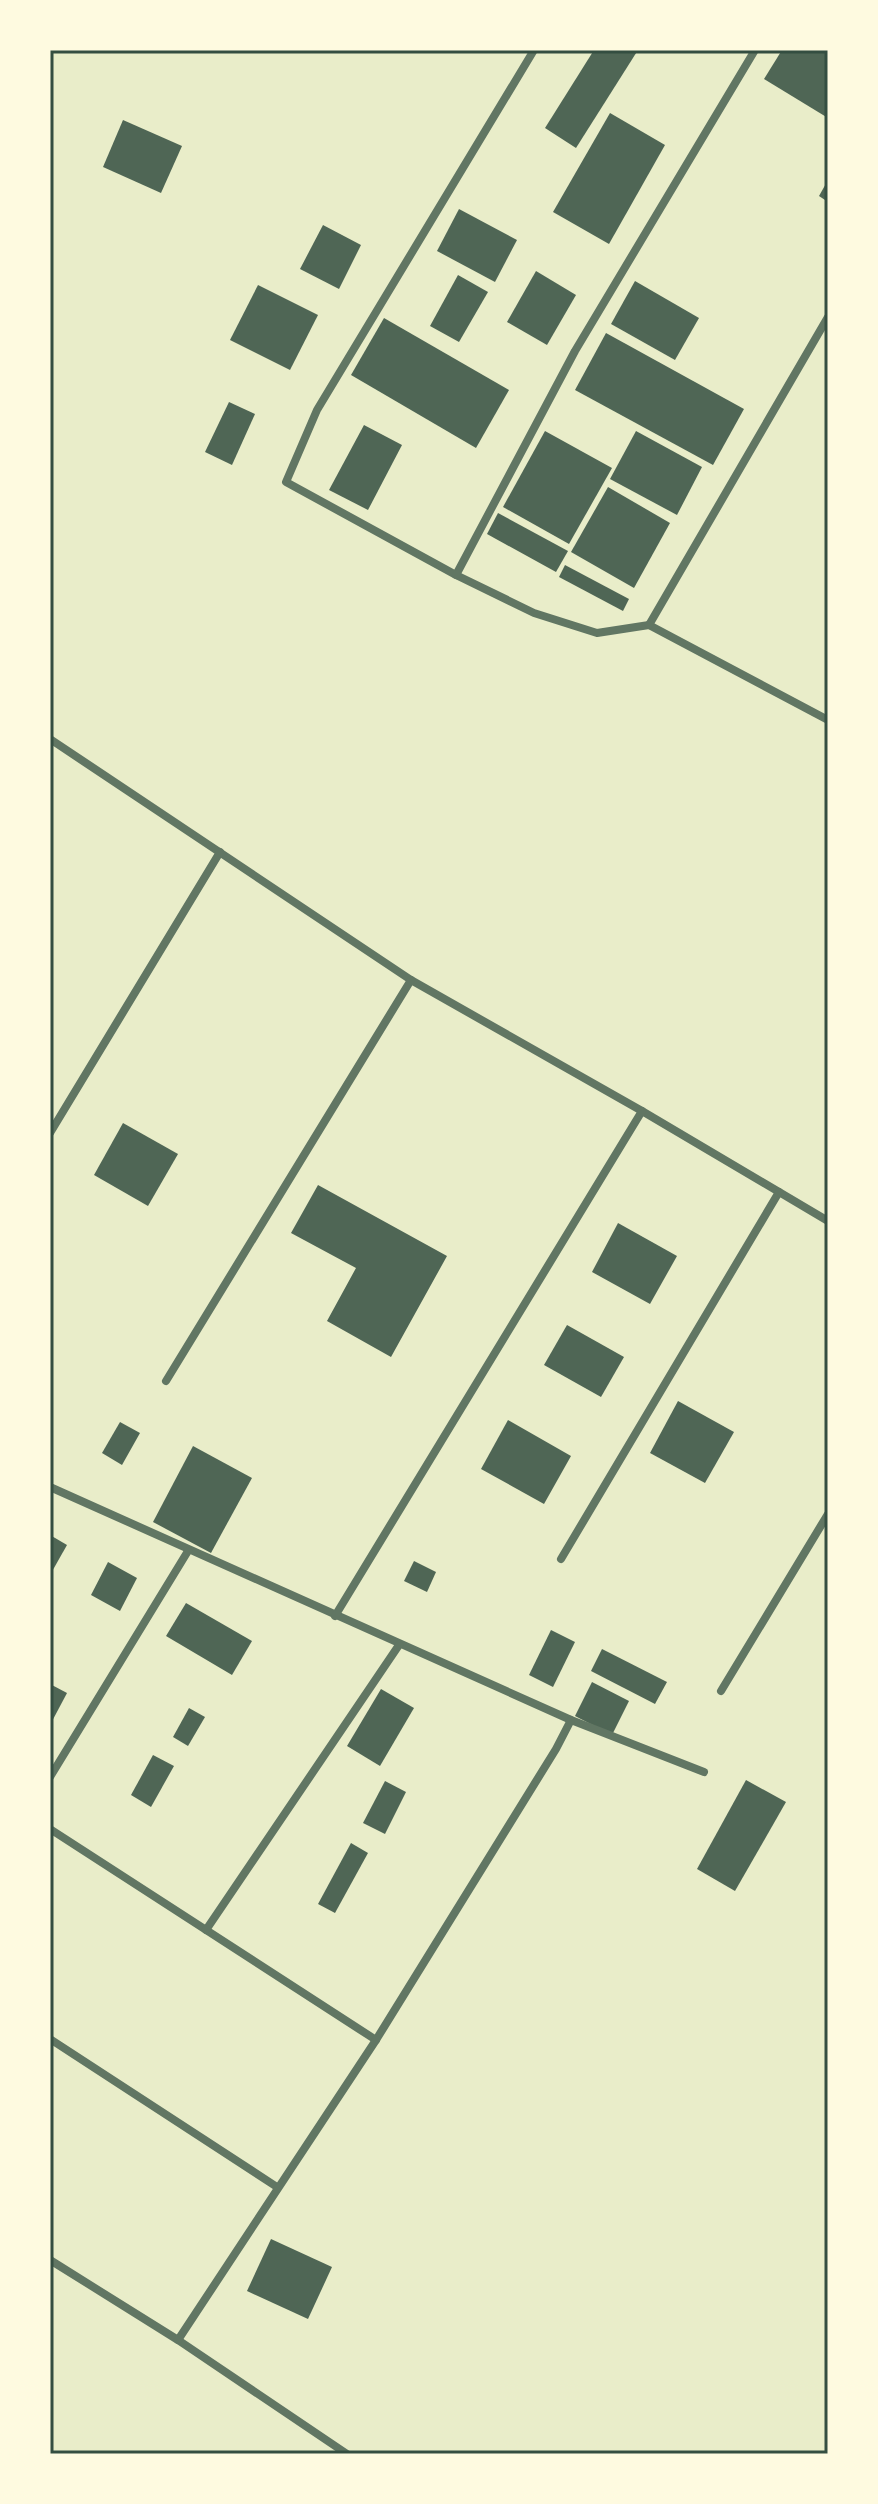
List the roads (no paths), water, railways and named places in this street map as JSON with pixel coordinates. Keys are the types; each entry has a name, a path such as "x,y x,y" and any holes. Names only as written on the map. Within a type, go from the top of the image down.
{"street":[{"path":"534,50 317,410 286,482 456,575 534,613 597,633 649,625 828,720"},
{"path":"456,575 575,351 755,50"},
{"path":"649,625 828,317"},
{"path":"50,739 411,980 828,1221"},
{"path":"50,1133 220,852"},
{"path":"166,1381 411,980"},
{"path":"335,1616 642,1111"},
{"path":"561,1559 779,1192"},
{"path":"50,1487 571,1720 704,1772"},
{"path":"721,1691 828,1514"},
{"path":"50,1777 188,1551"},
{"path":"206,1930 399,1645"},
{"path":"178,2340 376,2040 571,1720"},
{"path":"50,1829 376,2040"},
{"path":"50,2039 277,2187"},
{"path":"50,2260 178,2340 347,2454"}]}
